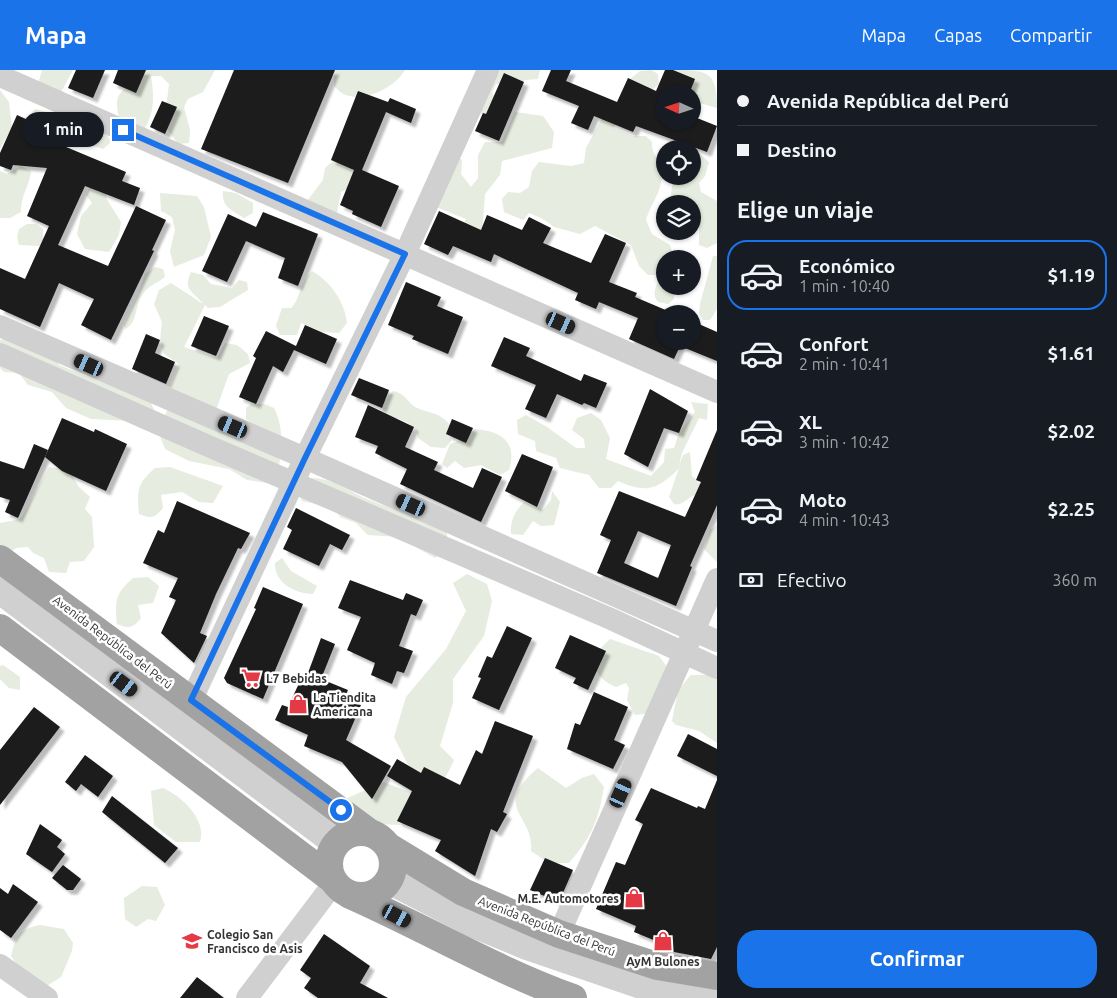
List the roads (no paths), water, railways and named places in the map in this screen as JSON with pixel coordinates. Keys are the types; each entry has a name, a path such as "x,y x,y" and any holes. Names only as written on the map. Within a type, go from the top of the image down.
{"highway":[{"name":"Avenida República del Perú","path":"0,559 380,840 463,892 559,934 656,966 717,976"},
{"path":"0,628 339,885 360,897 370,896 379,892 389,880 393,867 380,840 352,833 336,843 329,861 339,885 389,912 504,970 573,998"}],"street":[{"path":"191,700 293,483 405,254 488,70"},
{"path":"0,76 717,392"},
{"path":"0,326 305,458 717,641"},
{"path":"0,354 293,483 611,619 717,668"},
{"path":"559,934 717,579"},
{"path":"0,590 336,843"},
{"path":"389,880 474,924 527,946 650,988 706,998"},
{"path":"247,998 339,885"},
{"path":"0,965 47,998"}],"place":[{"name":"L7 Bebidas","path":"251,678"},
{"name":"La Tiendita Americana","path":"298,704"},
{"name":"M.E. Automotores","path":"634,898"},
{"name":"Colegio San Francisco de Asis","path":"192,941"},
{"name":"AyM Bulones","path":"663,941"}]}
